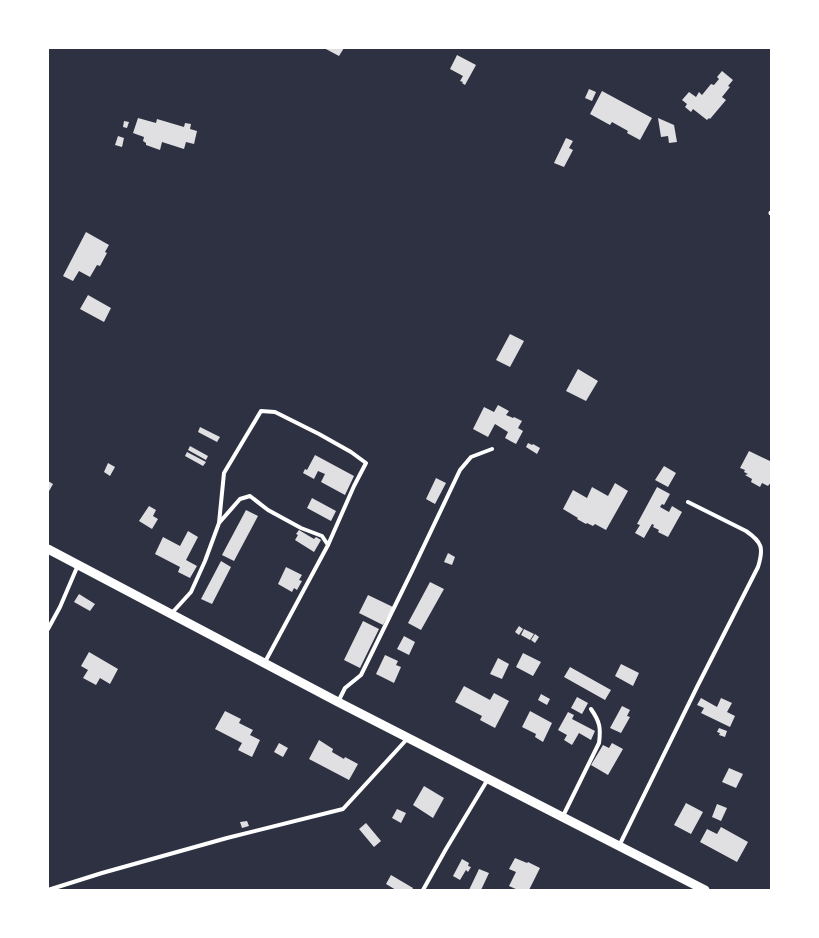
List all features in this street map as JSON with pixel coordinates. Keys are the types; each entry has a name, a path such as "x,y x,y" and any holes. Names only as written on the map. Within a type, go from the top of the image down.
{"street":[{"path":"48,549 338,702 703,890"}],"lane":[{"path":"171,614 191,592 205,561 219,522 224,473 261,411 275,412 319,434 351,452 366,464 354,486 328,545 265,663"},
{"path":"338,702 345,688 361,674 460,470 471,457 492,449"},
{"path":"219,522 240,499 250,496 268,510 301,528 322,536 328,545"},
{"path":"618,846 758,567 762,551 761,544 746,530 688,502"},
{"path":"48,629 60,607 78,565"},
{"path":"562,818 599,743 600,730 596,716 591,709"},
{"path":"48,890 227,838 343,810 408,738"},
{"path":"422,890 488,778"}],"building":[{"path":"324,48 344,48 339,56"},
{"path":"457,55 476,65 465,85 460,81 463,76 450,69"},
{"path":"722,71 733,80 722,97 726,100 710,119 707,120 693,109 691,112 685,107 687,104 682,100 689,92 696,97 699,92 702,95 711,84 714,85 719,79 717,77"},
{"path":"589,89 596,92 592,101 585,98"},
{"path":"602,91 652,118 640,140 612,122 610,125 590,114"},
{"path":"138,118 156,123 157,119 184,127 185,123 191,124 190,129 197,131 194,144 186,142 184,149 162,142 160,150 146,145 143,141 144,137 133,133"},
{"path":"658,118 674,125 677,142 669,143 668,136 661,137"},
{"path":"124,121 129,122 127,128 123,127"},
{"path":"118,136 124,138 122,147 115,145"},
{"path":"566,138 573,141 569,148 573,150 564,167 554,163"},
{"path":"86,232 109,245 105,252 107,253 100,266 97,265 90,277 79,271 73,281 63,276"},
{"path":"88,295 111,308 104,322 80,309"},
{"path":"510,334 524,341 510,367 496,360"},
{"path":"578,369 598,381 586,401 566,391"},
{"path":"498,405 509,411 506,415 522,421 518,428 523,431 516,444 505,438 508,432 495,424 488,437 473,429 484,407 494,412"},
{"path":"200,427 220,437 217,442 198,432"},
{"path":"528,443 540,448 537,454 526,447"},
{"path":"190,446 208,456 206,460 188,450"},
{"path":"749,451 772,462 772,481 768,486 762,483 760,487 751,482 752,479 745,475 748,474 744,472 745,470 740,468"},
{"path":"187,452 206,462 203,466 185,456"},
{"path":"315,455 354,476 345,495 321,482 325,474 318,471 314,479 303,473 305,469 307,470"},
{"path":"108,463 115,467 110,476 104,472"},
{"path":"664,466 676,473 668,487 655,480"},
{"path":"436,478 446,483 435,504 426,499"},
{"path":"48,481 53,484 48,493"},
{"path":"615,483 628,491 606,530 595,524 593,526 586,524 563,509 573,490 587,498 592,487 608,496"},
{"path":"657,487 670,494 664,505 662,504 660,507 669,512 672,506 682,512 668,537 658,532 659,530 653,527 654,525 652,524 644,538 635,533 640,525 637,524"},
{"path":"312,498 336,511 331,521 307,508"},
{"path":"149,506 156,510 153,516 158,519 152,529 139,521"},
{"path":"246,510 258,516 234,561 222,555"},
{"path":"299,530 314,539 316,537 321,540 314,552 295,540"},
{"path":"188,531 198,537 186,560 197,566 190,578 178,572 180,567 155,554 163,537 180,546"},
{"path":"448,553 455,557 452,565 444,562"},
{"path":"221,561 231,567 212,604 201,599"},
{"path":"286,567 302,575 299,580 302,581 297,590 294,588 292,592 278,584"},
{"path":"430,582 444,589 421,630 408,623"},
{"path":"79,594 95,604 90,611 74,602"},
{"path":"368,595 393,607 383,625 359,613"},
{"path":"363,621 379,629 360,668 344,660"},
{"path":"519,626 523,629 519,635 515,632"},
{"path":"524,629 534,634 530,640 521,635"},
{"path":"535,634 539,637 535,643 531,640"},
{"path":"404,636 415,642 409,655 397,649"},
{"path":"89,652 118,669 110,684 100,678 96,685 83,678 88,670 81,666"},
{"path":"523,653 541,662 533,676 516,667"},
{"path":"385,655 398,661 396,665 401,667 394,683 376,674"},
{"path":"498,658 509,664 502,679 490,674"},
{"path":"621,664 639,673 633,686 615,676"},
{"path":"570,667 611,690 605,700 564,677"},
{"path":"464,686 490,700 494,693 509,701 495,728 480,720 482,716 455,702"},
{"path":"541,694 550,699 547,705 538,700"},
{"path":"577,697 588,703 582,714 571,708"},
{"path":"701,698 717,707 721,698 732,703 727,712 735,716 730,727 701,713 704,708 697,705"},
{"path":"622,706 630,710 627,716 630,717 621,733 610,728"},
{"path":"225,711 241,719 239,723 253,730 250,735 260,740 252,757 238,750 242,743 215,729"},
{"path":"530,711 552,723 543,742 535,737 536,734 522,727"},
{"path":"568,712 574,715 572,719 595,731 591,740 579,733 572,745 564,740 567,735 558,730"},
{"path":"719,728 727,731 725,737 717,732"},
{"path":"319,740 333,749 332,752 358,764 349,780 309,759"},
{"path":"279,743 288,748 283,757 274,752"},
{"path":"612,743 623,749 608,775 591,765 603,745 609,748"},
{"path":"729,768 743,774 736,788 722,782"},
{"path":"424,786 444,798 433,818 413,805"},
{"path":"686,803 703,812 691,834 674,825"},
{"path":"717,804 727,808 721,821 712,817"},
{"path":"397,809 406,813 401,823 392,818"},
{"path":"247,821 249,826 242,828 240,822"},
{"path":"366,823 381,841 374,847 359,829"},
{"path":"721,827 748,842 737,862 700,842 707,829 717,834"},
{"path":"515,858 540,868 529,890 518,890 509,886 516,872 509,869"},
{"path":"462,859 469,863 468,866 471,867 468,872 466,870 460,880 453,876"},
{"path":"479,869 489,873 481,890 469,890"},
{"path":"391,875 413,888 412,890 396,890 386,884"}]}
